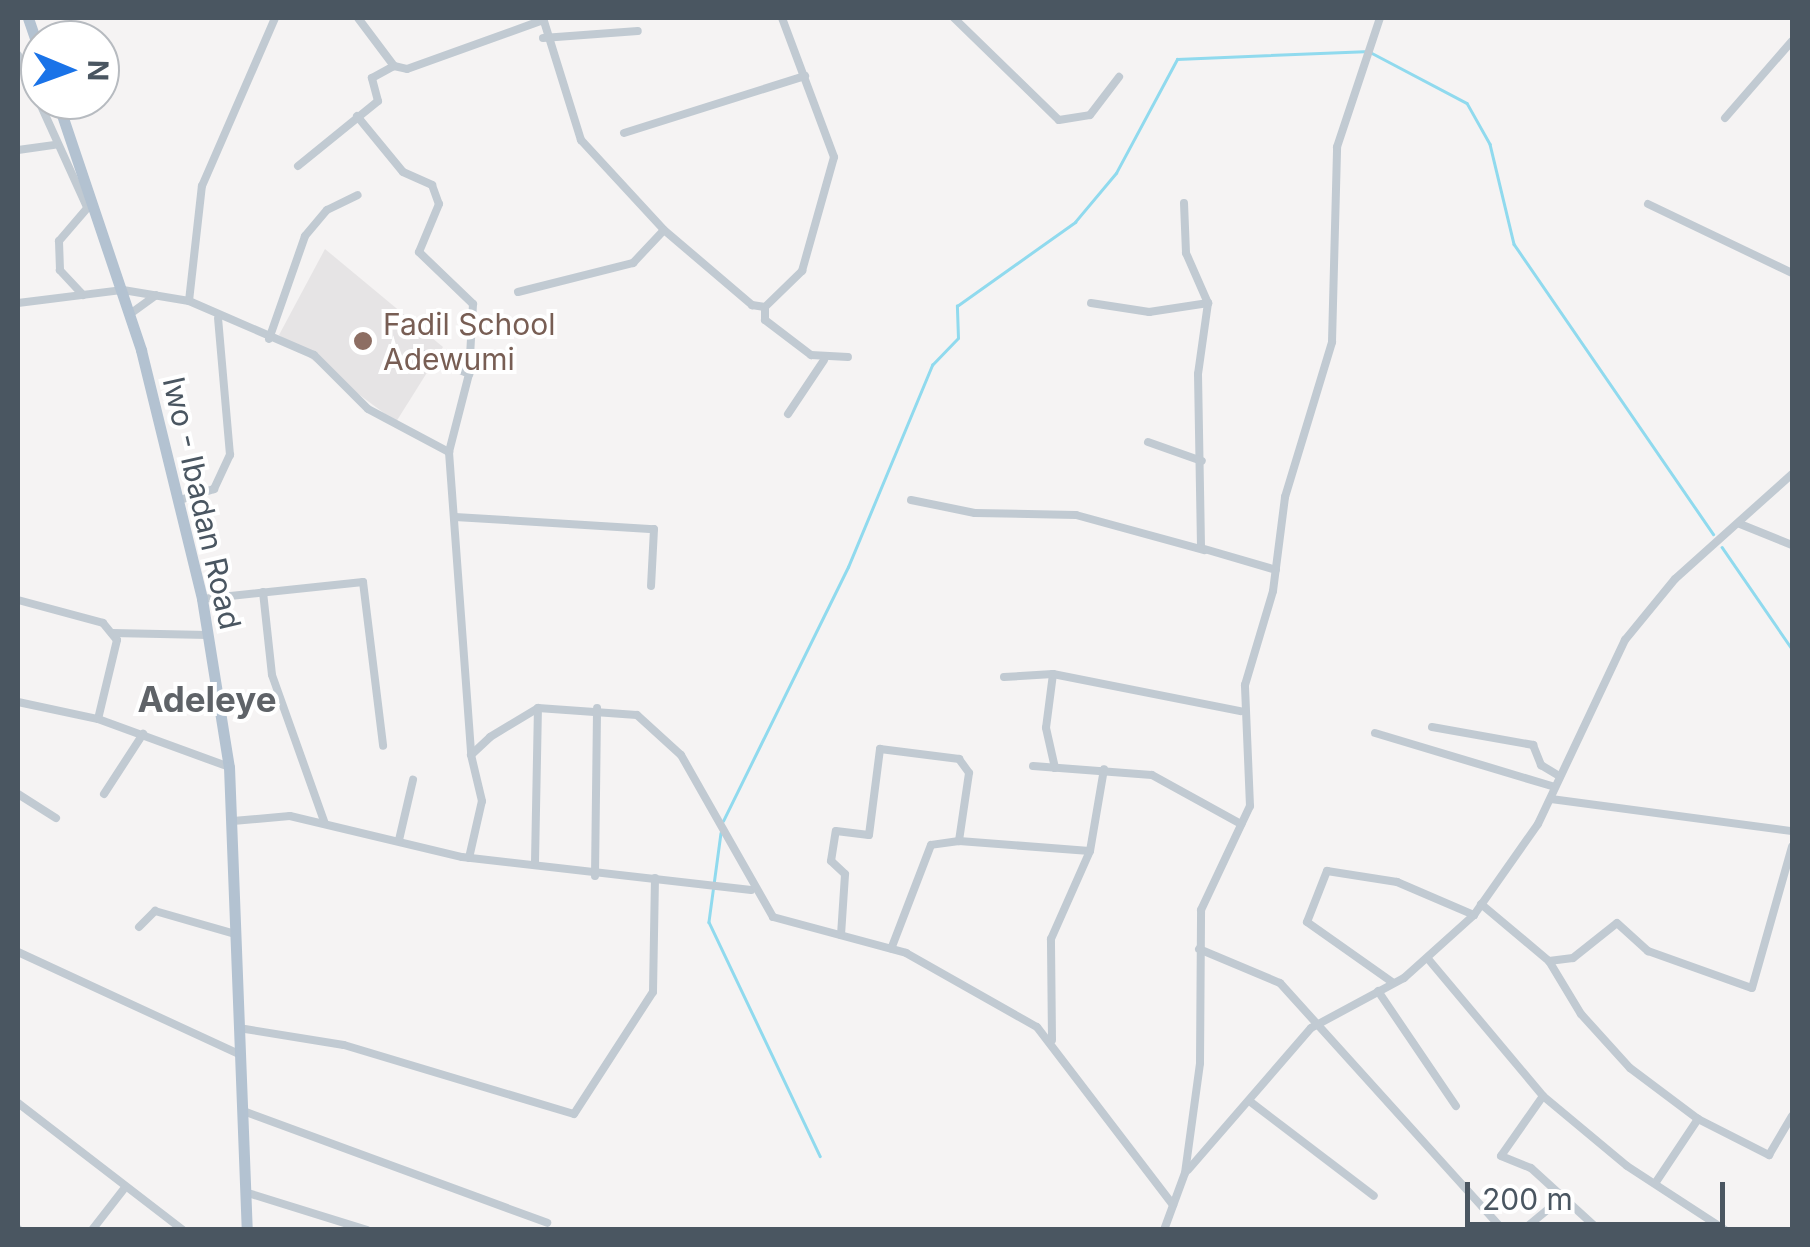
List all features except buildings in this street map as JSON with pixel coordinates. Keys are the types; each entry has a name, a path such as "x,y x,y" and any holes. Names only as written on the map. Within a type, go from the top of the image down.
{"main road":[{"name":"Iwo - Ibadan Road","path":"63,120 130,314 180,500 208,635 229,767 245,1029 247,1230"}],"street":[{"path":"189,300 202,186 275,18"},
{"path":"358,18 394,66"},
{"path":"765,307 802,271 834,157 782,18"},
{"path":"954,18 1060,120 1090,115 1119,76"},
{"path":"1164,1230 1185,1173 1200,1063 1202,910 1241,824 1253,779 1240,711 1276,570 1285,497 1332,342 1337,146 1372,58 1380,18"},
{"path":"298,166 378,101 372,78 394,66 543,19 543,38 580,140 664,230 765,307 780,334 824,360 848,357"},
{"path":"543,38 638,31"},
{"path":"1725,118 1792,41"},
{"path":"18,56 55,145 90,205 59,241 60,270 83,295"},
{"path":"624,133 805,76"},
{"path":"357,116 403,172 432,185 440,204 419,252 467,289 470,374 449,452 471,755 482,801 469,858"},
{"path":"18,150 55,145"},
{"path":"269,339 305,236 327,210 358,196"},
{"path":"1184,203 1186,253 1208,303 1202,548 1276,570"},
{"path":"1648,204 1792,274"},
{"path":"518,292 633,263 664,230"},
{"path":"18,302 123,290 189,300 218,319 314,355 368,409 449,452"},
{"path":"130,314 156,296"},
{"path":"1091,303 1149,312 1208,303"},
{"path":"180,500 214,489 230,455 218,319"},
{"path":"418,352 470,374"},
{"path":"788,414 824,360"},
{"path":"1148,442 1202,462"},
{"path":"1185,1173 1320,1024 1429,960 1474,916 1550,799 1625,640 1675,580 1792,474"},
{"path":"911,500 974,513 1076,515 1276,570"},
{"path":"454,517 654,529 651,586"},
{"path":"1740,524 1792,545"},
{"path":"202,599 363,582 383,746"},
{"path":"263,592 272,675 325,824"},
{"path":"18,600 111,633 208,635"},
{"path":"98,719 119,650 111,633"},
{"path":"1004,677 1053,674 1240,711"},
{"path":"1053,674 1046,728 1055,768"},
{"path":"18,702 98,719 229,767"},
{"path":"471,755 538,708 596,708 636,715 675,746 751,890 782,921 892,949 1052,1040 1173,1204"},
{"path":"535,862 538,708"},
{"path":"595,876 596,708"},
{"path":"1432,727 1533,745 1560,776"},
{"path":"1375,733 1555,787"},
{"path":"104,794 144,734"},
{"path":"842,935 844,874 830,861 836,831 870,834 880,749 965,762 959,840"},
{"path":"1033,766 1152,775 1241,824"},
{"path":"1052,1040 1051,939 1090,851 1104,769"},
{"path":"400,840 414,780"},
{"path":"18,794 56,818"},
{"path":"1550,799 1792,831"},
{"path":"232,821 273,815 469,858 535,862 595,876 654,878 720,892 751,890"},
{"path":"892,949 930,845 959,840 1090,851"},
{"path":"1549,961 1573,958 1618,924 1648,950 1752,988 1792,847"},
{"path":"1392,982 1307,922 1327,871 1397,882 1474,916"},
{"path":"245,1029 344,1046 574,1114 652,992 654,878"},
{"path":"1481,904 1549,961 1580,1014 1630,1068 1698,1119 1768,1155 1792,1116"},
{"path":"139,927 156,911 240,936"},
{"path":"1199,949 1280,983 1503,1230"},
{"path":"18,952 245,1056"},
{"path":"1429,960 1543,1096 1726,1230"},
{"path":"1378,991 1456,1106"},
{"path":"1543,1096 1501,1156 1563,1197 1599,1230"},
{"path":"18,1102 123,1190 183,1230"},
{"path":"1252,1103 1374,1196"},
{"path":"246,1112 547,1223"},
{"path":"1656,1182 1698,1119"},
{"path":"92,1230 123,1190"},
{"path":"248,1192 367,1230"},
{"path":"1523,1230 1563,1197"}],"shaded area":[{"name":"Fadil School Adewumi","path":"325,249 443,347 396,422 279,335"}],"waterway":[{"path":"723,821 848,567 932,365 958,338 957,306 1075,222 1116,173 1177,59 1364,51"},
{"path":"1372,53 1467,103 1490,144 1514,244 1713,534"},
{"path":"1722,547 1792,649"},
{"path":"721,833 709,922 820,1156"}],"place":[{"name":"Fadil School Adewumi","path":"363,341"}],"district":[{"name":"Adeleye","path":"207,699"}]}
